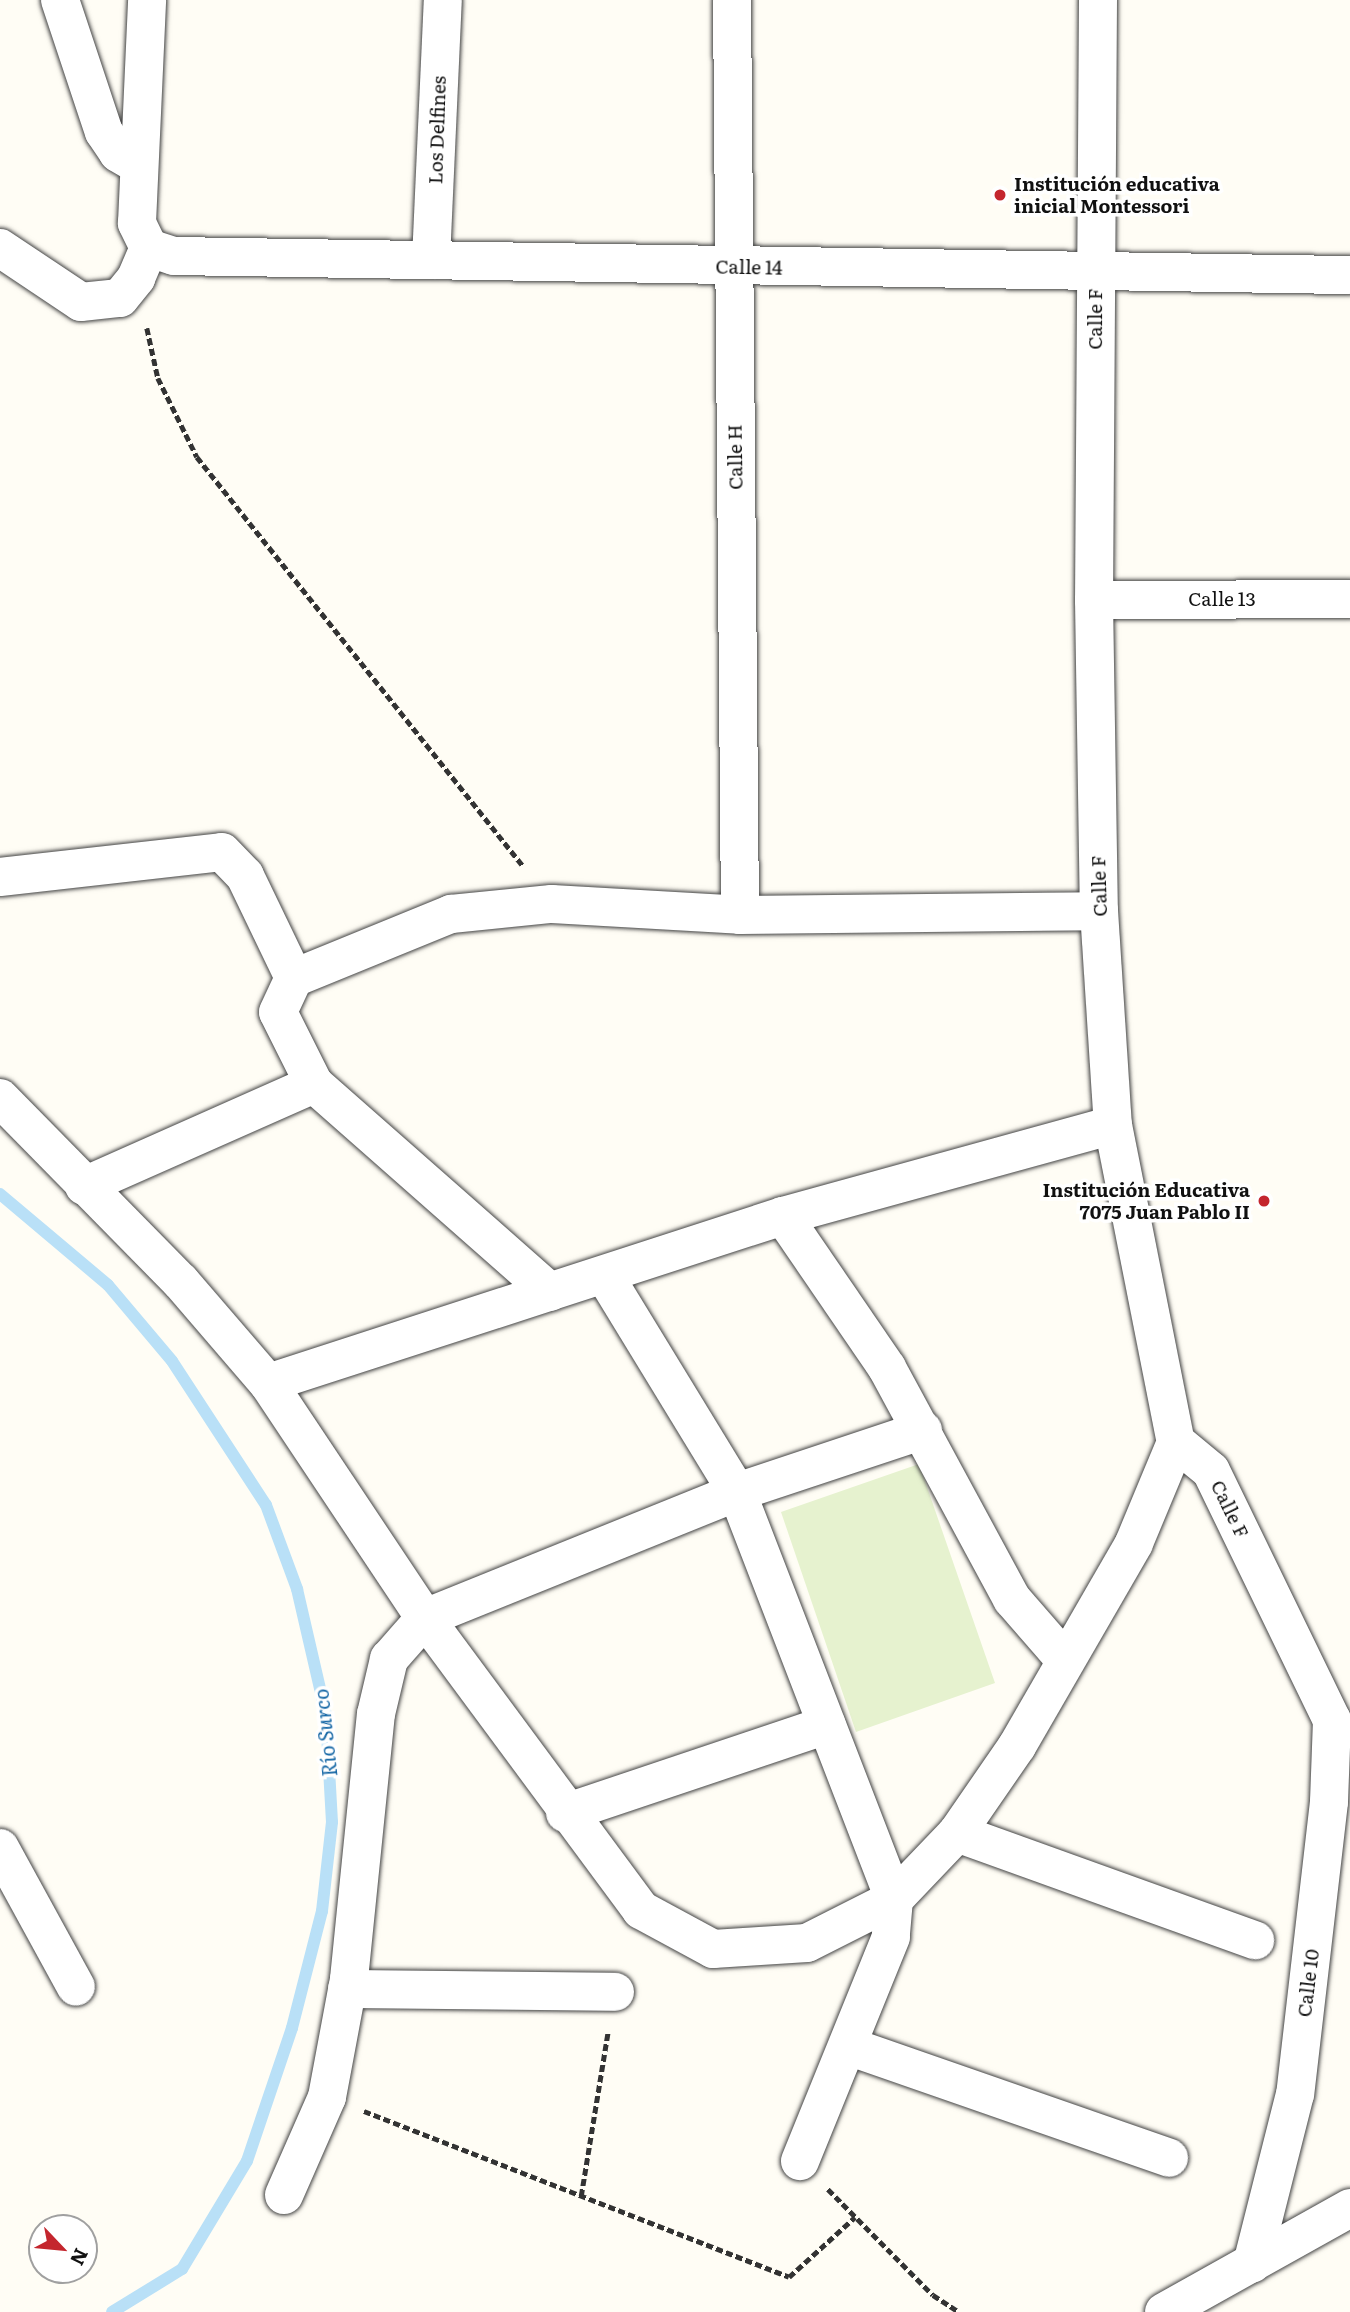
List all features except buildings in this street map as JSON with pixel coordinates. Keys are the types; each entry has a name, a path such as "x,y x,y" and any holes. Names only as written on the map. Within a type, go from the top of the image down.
{"street":[{"path":"60,0 104,132 118,153 137,164"},
{"path":"0,248 81,302 120,298 143,263 137,223 137,164 147,0"},
{"name":"Los Delfines","path":"431,260 443,0"},
{"name":"Calle H","path":"732,0 732,267 740,915"},
{"name":"Calle F","path":"1098,0 1094,600 1099,911 1113,1125 1176,1442 1211,1471 1341,1714"},
{"name":"Calle 14","path":"143,263 174,257 1350,275"},
{"name":"Calle 13","path":"1094,600 1350,599"},
{"path":"0,877 222,852 245,876 294,978"},
{"path":"550,1292 314,1084 278,1012 294,978 451,914 552,904 740,915 1099,911"},
{"path":"84,1186 314,1084"},
{"path":"5,1114 84,1186 181,1282 268,1383 425,1618 565,1812 640,1910 713,1950 807,1943 894,1899 957,1833 1134,1543 1176,1442"},
{"path":"268,1383 606,1276 783,1216 1113,1125"},
{"path":"783,1216 923,1430 1012,1599 1065,1660"},
{"path":"606,1276 737,1492 894,1899 891,1937 800,2161"},
{"path":"284,2195 327,2097 347,1989 376,1714 388,1659 425,1618 737,1492 923,1430"},
{"name":"Calle 10","path":"1252,2263 1294,2094 1339,1813 1341,1714"},
{"path":"565,1812 827,1725"},
{"path":"957,1833 1255,1940"},
{"path":"0,1848 76,1987"},
{"path":"347,1989 615,1992"},
{"path":"848,2046 1169,2158"},
{"path":"1164,2312 1350,2208"}],"path":[{"path":"143,263 158,379 197,457 424,734 552,904"},
{"path":"581,2196 615,1992"},
{"path":"327,2097 789,2277 855,2217"},
{"path":"800,2161 933,2295 959,2312"}],"green space":[{"path":"919,1464 995,1683 856,1732 781,1512"}],"waterway":[{"name":"Río Surco","path":"0,1194 108,1285 172,1361 266,1505 297,1589 326,1715 332,1822 322,1911 292,2028 247,2161 182,2269 112,2312"}],"place":[{"name":"Institución educativa inicial Montessori","path":"1000,195"},
{"name":"Institución Educativa 7075 Juan Pablo II","path":"1264,1201"}]}
